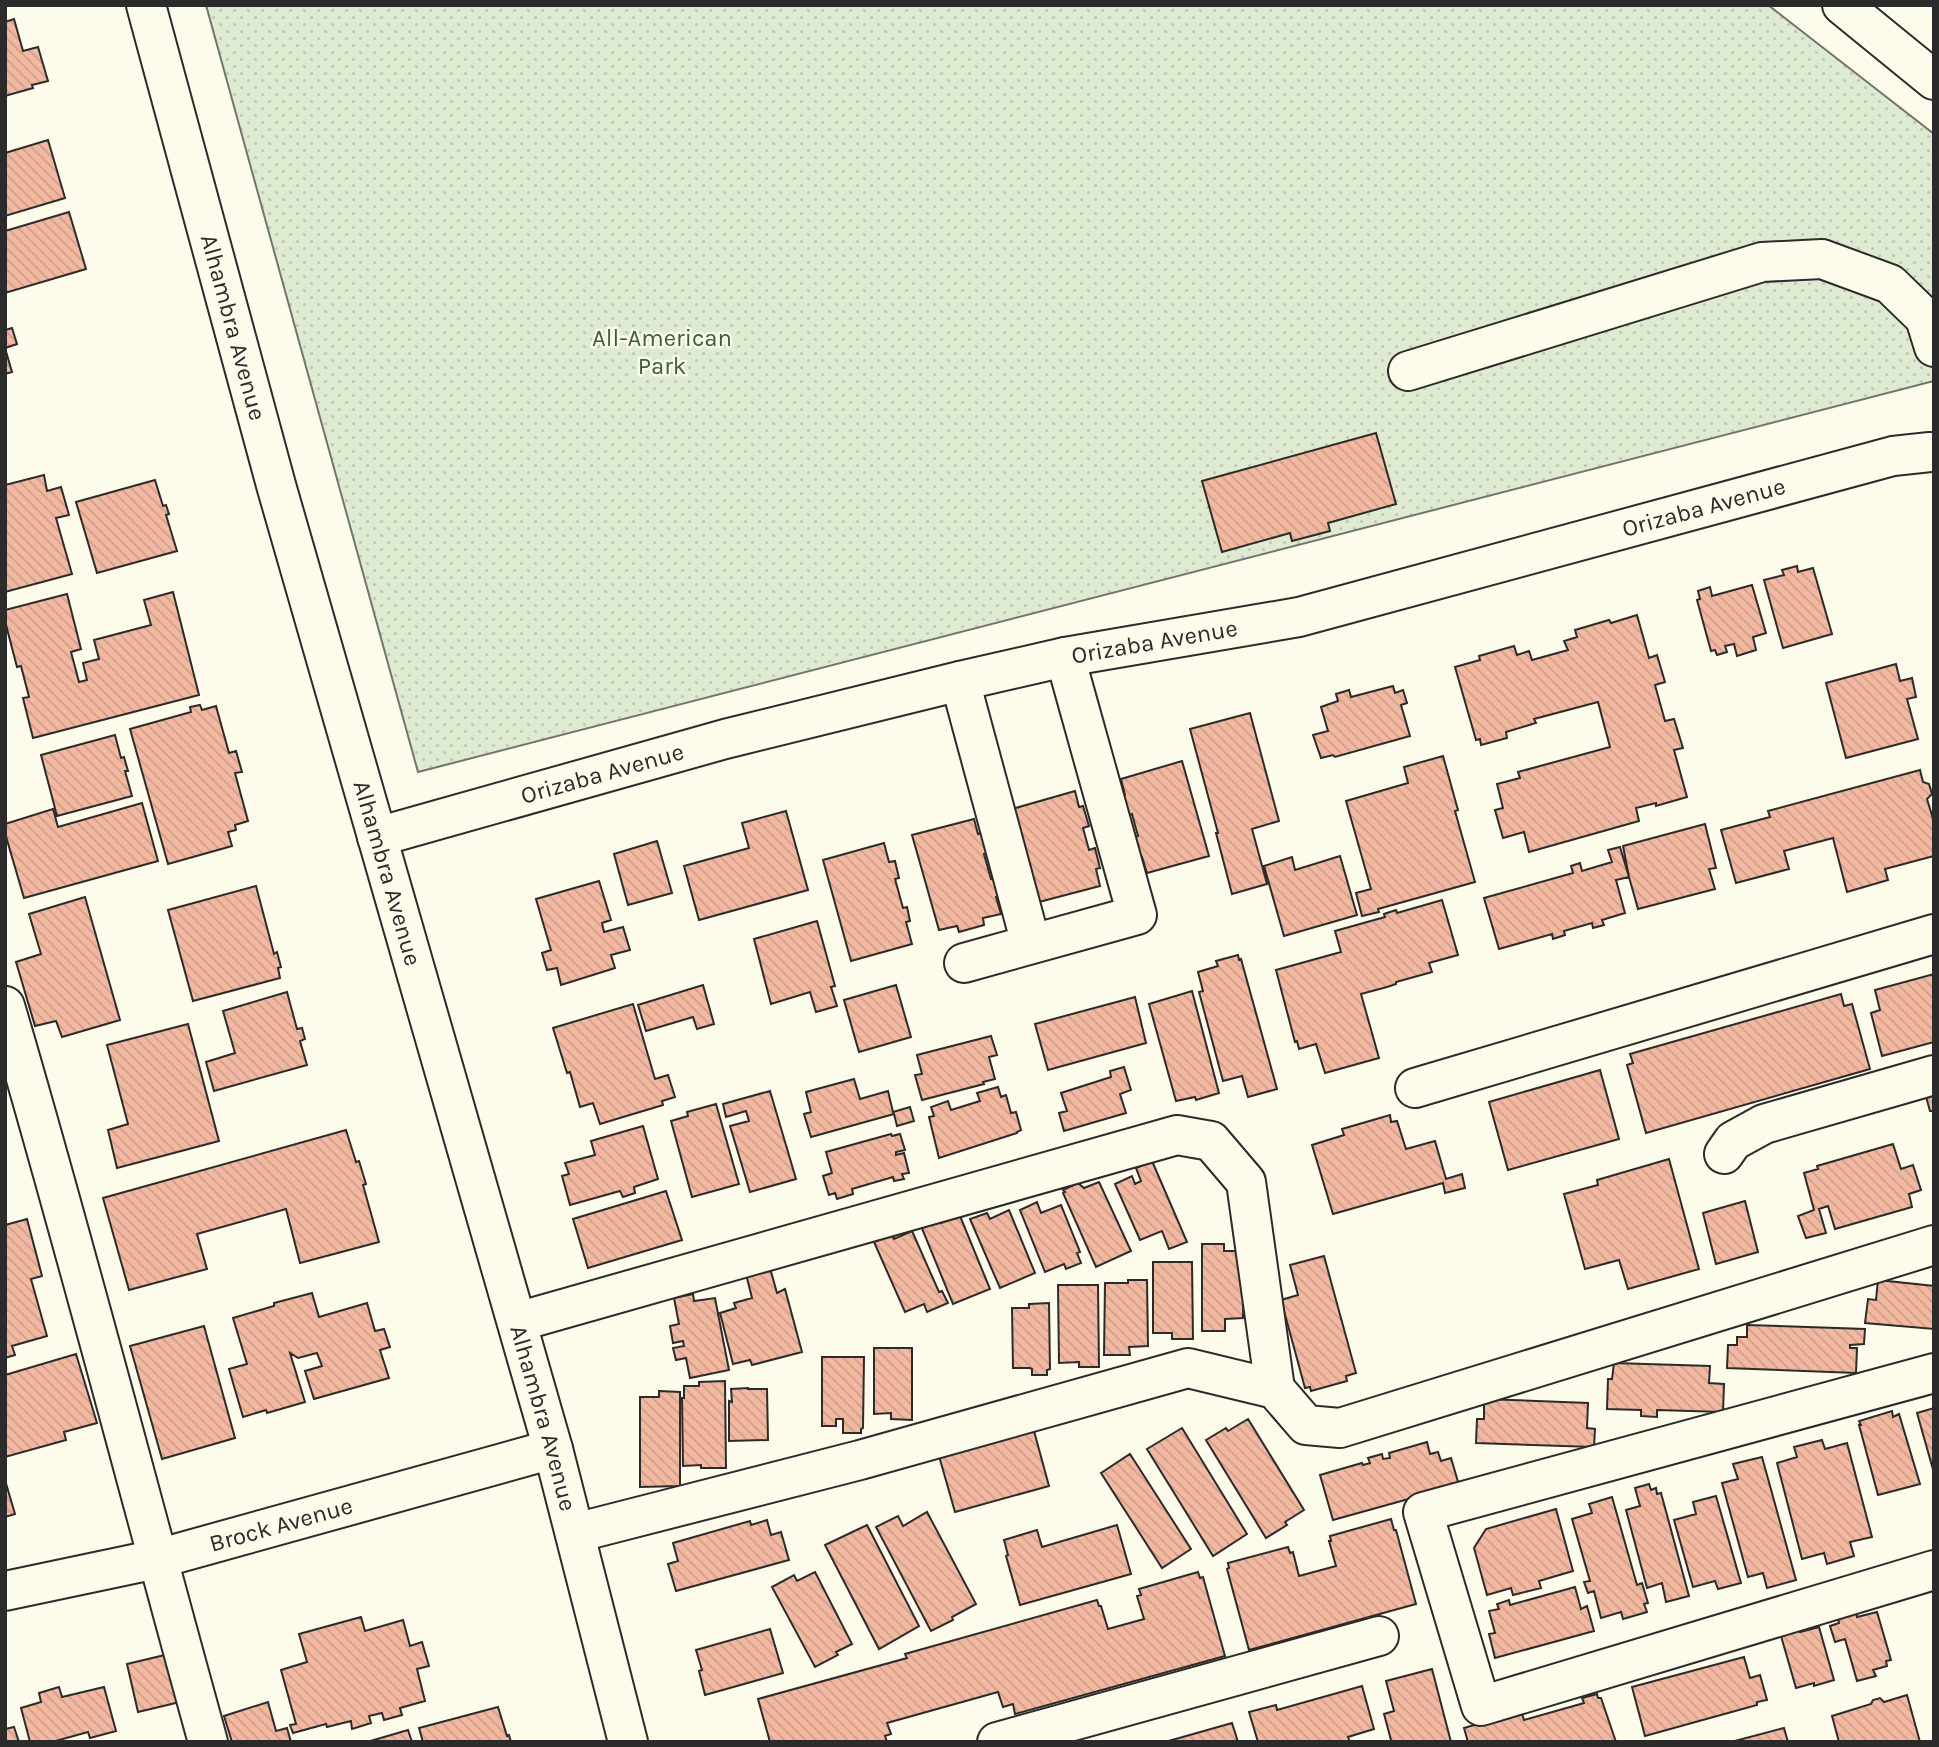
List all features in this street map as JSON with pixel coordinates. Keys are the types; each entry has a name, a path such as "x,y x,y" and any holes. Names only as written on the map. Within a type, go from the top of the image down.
{"street":[{"name":"Alhambra Avenue","path":"146,5 276,485 553,1449 628,1742"},
{"path":"1842,5 1934,80"},
{"path":"1409,371 1762,262 1810,259 1822,259 1890,284 1925,318 1934,347"},
{"name":"Orizaba Avenue","path":"377,837 725,739 960,681 1065,657 1299,617 1933,443"},
{"path":"964,963 1137,915 1065,657"},
{"path":"960,681 1031,944"},
{"path":"1415,1088 1934,934"},
{"path":"5,1006 89,1301 208,1742"},
{"path":"1724,1154 1733,1141 1764,1124 1934,1075"},
{"path":"517,1322 1177,1135 1210,1141 1247,1182 1275,1389 1306,1425 1340,1428 1934,1245"},
{"path":"575,1533 860,1460 1188,1368 1275,1389"},
{"path":"1934,1373 1423,1512 1480,1706 1934,1570"},
{"name":"Brock Avenue","path":"5,1591 157,1559 553,1449"},
{"path":"997,1742 1379,1636"}],"green space":[{"name":"All-American Park","path":"206,5 1768,5 1934,134 1934,381 418,772"}],"building":[{"path":"14,19 23,51 38,47 48,81 5,96 5,22"},
{"path":"48,140 65,198 5,216 5,153"},
{"path":"69,212 86,269 5,293 5,231"},
{"path":"12,328 17,344 5,348 5,330"},
{"path":"5,348 12,372 5,374"},
{"path":"1376,433 1396,504 1328,523 1330,531 1292,541 1290,533 1222,552 1202,481"},
{"path":"44,475 47,491 61,487 69,515 56,518 72,574 5,592 5,485"},
{"path":"155,480 163,506 166,505 169,514 166,515 177,551 97,573 76,502"},
{"path":"1797,566 1798,572 1813,568 1832,634 1783,648 1764,580 1784,575 1782,570"},
{"path":"1752,585 1766,633 1753,637 1756,650 1737,656 1734,644 1725,646 1727,652 1717,655 1715,650 1711,651 1697,600 1700,599 1698,591 1710,587 1712,596"},
{"path":"173,592 199,695 33,738 23,698 29,697 21,666 17,667 5,621 5,610 67,594 81,649 71,652 79,682 87,680 83,663 99,659 94,640 151,625 144,600"},
{"path":"1637,615 1649,658 1657,655 1665,682 1655,685 1665,721 1674,719 1683,748 1674,750 1687,797 1656,806 1656,803 1636,808 1639,821 1529,852 1524,832 1503,838 1495,810 1503,808 1497,784 1520,778 1518,772 1610,747 1598,702 1534,719 1536,723 1506,732 1507,738 1481,745 1480,739 1476,740 1455,667 1480,660 1479,656 1514,646 1517,655 1529,651 1532,660 1568,650 1564,641 1577,637 1575,630"},
{"path":"1896,664 1900,681 1912,678 1916,697 1907,699 1918,739 1846,758 1826,683"},
{"path":"1393,686 1395,693 1403,690 1407,703 1401,705 1410,736 1335,757 1333,755 1321,758 1313,735 1328,731 1321,707 1338,701 1336,694 1349,690 1351,697"},
{"path":"200,705 202,710 216,706 229,753 236,751 242,772 235,773 248,821 235,825 236,830 228,832 232,846 168,864 130,729 191,712 190,707"},
{"path":"1250,713 1279,821 1252,829 1267,884 1232,894 1190,729"},
{"path":"115,735 121,758 124,757 128,771 125,771 132,796 57,816 41,755"},
{"path":"1443,756 1475,882 1362,916 1356,893 1371,889 1346,801 1408,783 1404,767"},
{"path":"1182,761 1209,856 1147,873 1132,838 1138,836 1132,814 1126,816 1120,797 1125,795 1121,779"},
{"path":"1920,770 1923,782 1929,784 1932,794 1927,799 1934,822 1934,856 1885,869 1888,880 1847,892 1833,838 1784,851 1789,869 1736,883 1721,830 1770,817 1768,811"},
{"path":"1075,791 1079,807 1083,806 1089,826 1083,828 1089,850 1095,848 1100,868 1096,869 1100,886 1039,902 1012,809"},
{"path":"142,803 158,861 24,898 5,833 5,824 53,809 58,827"},
{"path":"786,811 808,890 699,920 684,866 749,848 742,823"},
{"path":"974,819 978,834 983,833 989,853 984,854 991,879 995,878 1001,896 996,897 1001,914 983,918 984,925 959,932 957,926 939,930 912,835"},
{"path":"1705,824 1716,868 1709,869 1715,889 1638,909 1623,846"},
{"path":"657,841 672,893 628,905 614,854"},
{"path":"884,843 889,862 895,861 899,878 895,879 903,908 907,907 910,921 906,922 912,944 851,961 823,860"},
{"path":"1620,847 1629,877 1616,880 1625,913 1602,920 1604,925 1593,928 1592,923 1564,931 1565,935 1553,939 1552,934 1499,949 1484,898 1573,873 1571,866 1580,863 1582,871 1612,862 1608,850"},
{"path":"1340,856 1357,915 1284,936 1264,866 1292,857 1295,870"},
{"path":"599,881 611,920 602,923 604,932 623,927 630,950 611,955 615,968 561,985 557,968 547,970 542,953 551,950 536,899"},
{"path":"256,886 274,954 277,952 281,967 278,968 280,978 193,1001 168,910"},
{"path":"85,897 120,1020 62,1037 56,1021 35,1026 16,962 41,954 29,914"},
{"path":"1442,900 1458,955 1429,963 1432,972 1361,994 1379,1058 1325,1073 1316,1044 1299,1049 1297,1041 1295,1042 1276,970 1341,952 1335,931 1385,917 1384,914 1396,910 1397,913"},
{"path":"817,921 835,986 831,987 837,1006 816,1012 810,992 771,1004 754,939"},
{"path":"1238,955 1277,1089 1248,1097 1242,1076 1223,1081 1199,992 1203,991 1198,972 1218,966 1216,961"},
{"path":"1934,974 1934,1042 1882,1056 1871,1013 1880,1010 1875,990"},
{"path":"703,985 714,1024 697,1029 693,1017 646,1031 638,1005"},
{"path":"896,985 911,1037 859,1052 844,1000"},
{"path":"1192,991 1219,1093 1196,1100 1195,1097 1176,1101 1149,1004"},
{"path":"287,992 297,1029 302,1028 305,1039 300,1041 307,1065 214,1091 206,1062 235,1053 223,1011"},
{"path":"1841,994 1844,1006 1852,1004 1870,1069 1646,1133 1627,1065 1633,1063 1630,1054"},
{"path":"1135,997 1146,1043 1048,1070 1035,1024"},
{"path":"633,1004 655,1079 668,1075 675,1097 662,1101 663,1105 600,1124 593,1103 580,1107 553,1028"},
{"path":"188,1024 219,1141 117,1168 108,1130 128,1124 107,1045"},
{"path":"991,1036 997,1055 989,1057 995,1079 922,1100 915,1075 922,1074 917,1055"},
{"path":"1124,1067 1131,1090 1120,1094 1126,1113 1064,1131 1059,1113 1067,1111 1061,1093 1111,1077 1110,1071"},
{"path":"1600,1070 1619,1139 1508,1170 1489,1102"},
{"path":"854,1079 860,1099 888,1091 893,1112 910,1107 914,1121 897,1126 894,1114 811,1137 804,1114 811,1112 806,1092"},
{"path":"1934,1083 1934,1111 1930,1111 1923,1086"},
{"path":"998,1087 1001,1097 1006,1095 1011,1113 1016,1112 1021,1130 939,1158 929,1117 934,1116 931,1107 948,1101 951,1110 980,1101 977,1093"},
{"path":"770,1091 796,1179 750,1192 730,1126 749,1121 746,1111 726,1117 723,1104"},
{"path":"716,1104 739,1184 692,1197 671,1121 688,1116 687,1112"},
{"path":"1390,1115 1391,1122 1397,1121 1406,1149 1435,1141 1446,1179 1462,1174 1465,1188 1445,1193 1443,1183 1333,1214 1312,1145 1344,1135 1342,1129"},
{"path":"643,1126 658,1179 634,1187 635,1193 623,1197 620,1191 570,1205 562,1176 569,1174 565,1163 595,1155 591,1141"},
{"path":"346,1130 366,1184 363,1185 379,1242 300,1263 286,1209 197,1234 207,1269 129,1290 103,1198"},
{"path":"891,1134 900,1134 905,1150 896,1152 896,1155 904,1153 909,1173 902,1174 904,1179 894,1181 893,1177 852,1189 853,1194 837,1199 835,1193 829,1195 823,1176 832,1173 826,1152"},
{"path":"1893,1144 1901,1169 1913,1165 1921,1190 1909,1194 1912,1207 1835,1229 1828,1206 1819,1209 1826,1233 1806,1238 1798,1216 1814,1210 1804,1173 1818,1169 1817,1166"},
{"path":"1669,1159 1699,1269 1628,1289 1619,1260 1585,1269 1564,1194 1598,1185 1597,1180"},
{"path":"1152,1161 1187,1242 1169,1249 1162,1231 1140,1240 1115,1184 1132,1176 1135,1184 1141,1181 1136,1168"},
{"path":"1099,1182 1131,1251 1096,1267 1063,1190 1078,1183 1084,1188"},
{"path":"666,1191 682,1240 588,1268 573,1219"},
{"path":"1745,1201 1758,1252 1716,1264 1703,1213"},
{"path":"1037,1202 1041,1213 1061,1205 1080,1252 1077,1253 1081,1263 1066,1269 1064,1264 1045,1272 1020,1210"},
{"path":"1009,1210 1035,1273 1000,1288 970,1219 987,1213 990,1219"},
{"path":"960,1216 990,1289 953,1304 921,1226 939,1218 941,1223"},
{"path":"27,1219 42,1276 31,1279 47,1336 12,1346 15,1355 5,1358 5,1225"},
{"path":"912,1231 939,1292 942,1291 948,1303 927,1312 924,1304 905,1312 874,1242 892,1235 894,1239"},
{"path":"1202,1244 1224,1244 1224,1251 1244,1251 1243,1318 1225,1319 1225,1331 1202,1331"},
{"path":"1324,1256 1356,1373 1346,1376 1347,1381 1311,1391 1310,1387 1305,1388 1281,1300 1298,1295 1290,1265"},
{"path":"1153,1262 1192,1262 1193,1339 1172,1339 1172,1333 1153,1333"},
{"path":"770,1268 777,1293 785,1289 802,1352 752,1365 750,1360 733,1364 720,1313 736,1308 734,1303 752,1298 746,1274"},
{"path":"1128,1280 1147,1280 1148,1346 1129,1347 1130,1355 1104,1355 1105,1283 1128,1283"},
{"path":"1878,1280 1934,1286 1934,1329 1865,1323 1868,1299 1876,1300"},
{"path":"1058,1285 1098,1285 1099,1367 1079,1367 1079,1362 1059,1363"},
{"path":"312,1293 319,1317 367,1303 375,1331 384,1329 390,1347 380,1350 389,1378 314,1399 305,1371 322,1366 317,1353 298,1358 290,1353 305,1402 243,1417 229,1369 247,1364 233,1318"},
{"path":"693,1294 694,1301 715,1298 729,1370 690,1378 686,1358 676,1360 673,1348 684,1346 683,1341 673,1343 670,1326 679,1324 674,1298"},
{"path":"1049,1303 1050,1369 1047,1370 1047,1375 1032,1375 1030,1368 1013,1368 1012,1308 1029,1308 1029,1304"},
{"path":"1747,1325 1865,1329 1864,1344 1850,1345 1850,1348 1857,1348 1856,1373 1727,1368 1728,1345 1737,1345 1737,1337 1747,1337"},
{"path":"204,1326 235,1438 162,1459 130,1346"},
{"path":"874,1348 912,1348 912,1420 891,1419 891,1413 874,1414"},
{"path":"76,1354 97,1423 64,1432 66,1440 5,1457 5,1375"},
{"path":"822,1357 864,1357 861,1433 843,1433 843,1419 836,1419 836,1426 822,1426"},
{"path":"1614,1363 1710,1366 1709,1383 1724,1384 1723,1412 1657,1410 1657,1417 1641,1416 1641,1410 1607,1409 1608,1379 1612,1379"},
{"path":"725,1381 726,1468 683,1466 684,1386 699,1386 699,1382"},
{"path":"731,1389 767,1389 768,1440 729,1441"},
{"path":"659,1391 680,1392 680,1486 640,1487 640,1397 659,1397"},
{"path":"1484,1399 1588,1403 1587,1428 1595,1429 1594,1447 1476,1443 1477,1419 1484,1419"},
{"path":"1934,1408 1934,1473 1917,1413"},
{"path":"1892,1411 1893,1417 1899,1414 1920,1484 1878,1495 1859,1421"},
{"path":"1248,1419 1304,1510 1266,1538 1206,1440"},
{"path":"1182,1428 1247,1534 1213,1556 1147,1449"},
{"path":"1034,1431 1049,1486 955,1512 939,1456"},
{"path":"1822,1440 1825,1449 1847,1443 1872,1537 1850,1542 1854,1556 1827,1564 1824,1553 1802,1559 1777,1463 1797,1457 1794,1447"},
{"path":"1427,1442 1430,1454 1438,1452 1441,1461 1451,1458 1459,1485 1333,1520 1320,1475 1370,1463 1368,1458 1382,1454 1383,1459 1390,1458 1389,1453"},
{"path":"1130,1454 1191,1549 1162,1568 1101,1473"},
{"path":"1762,1457 1796,1580 1767,1588 1763,1573 1748,1577 1722,1483 1738,1479 1733,1464"},
{"path":"5,1480 15,1514 5,1517"},
{"path":"1649,1484 1651,1490 1656,1488 1657,1494 1661,1493 1689,1596 1666,1602 1662,1583 1647,1588 1626,1510 1640,1506 1635,1488"},
{"path":"1716,1496 1741,1583 1718,1589 1715,1581 1693,1587 1674,1520 1696,1514 1693,1502"},
{"path":"1612,1497 1637,1585 1642,1583 1648,1603 1644,1604 1647,1612 1623,1619 1621,1612 1601,1618 1594,1591 1588,1593 1584,1582 1590,1581 1572,1519 1592,1513 1589,1504"},
{"path":"1556,1509 1573,1571 1539,1581 1541,1588 1513,1595 1511,1588 1487,1595 1474,1548 1486,1529"},
{"path":"927,1512 976,1604 931,1631 876,1527 898,1516 903,1526"},
{"path":"1391,1519 1416,1604 1249,1650 1227,1569 1228,1563 1288,1547 1290,1553 1293,1552 1299,1576 1336,1566 1330,1536"},
{"path":"767,1520 771,1535 781,1532 789,1560 676,1591 668,1564 678,1561 673,1543 750,1521 751,1525"},
{"path":"867,1525 919,1626 879,1649 825,1545"},
{"path":"1117,1525 1131,1574 1020,1605 1004,1540 1037,1530 1042,1547"},
{"path":"815,1572 852,1644 815,1667 772,1587 794,1575 797,1581"},
{"path":"1198,1572 1200,1578 1203,1577 1225,1656 1015,1714 1013,1704 1003,1707 998,1692 887,1723 891,1734 885,1736 887,1742 770,1742 758,1699 907,1658 905,1654 1097,1600 1108,1629 1144,1619 1137,1596 1141,1595 1139,1589"},
{"path":"1575,1587 1581,1609 1587,1606 1594,1631 1495,1658 1489,1634 1495,1633 1489,1611 1499,1609 1497,1604 1509,1600 1510,1605"},
{"path":"1877,1612 1891,1660 1886,1661 1887,1666 1873,1670 1876,1676 1857,1681 1845,1639 1835,1642 1830,1626 1839,1623 1838,1618 1856,1613 1857,1617"},
{"path":"361,1617 365,1631 403,1620 410,1646 422,1642 429,1666 417,1669 425,1701 400,1708 402,1715 384,1720 382,1713 369,1716 371,1723 352,1729 351,1721 327,1727 326,1724 293,1733 290,1725 296,1724 281,1670 307,1662 299,1634"},
{"path":"1819,1627 1834,1680 1796,1688 1781,1636"},
{"path":"770,1629 783,1673 705,1695 696,1650"},
{"path":"169,1654 180,1702 138,1712 127,1664"},
{"path":"1744,1657 1750,1678 1760,1675 1767,1700 1645,1736 1632,1687"},
{"path":"1432,1669 1451,1742 1388,1742 1391,1740 1384,1714 1394,1711 1386,1681"},
{"path":"1362,1686 1374,1729 1348,1737 1350,1742 1258,1742 1249,1712 1276,1705 1277,1710"},
{"path":"59,1687 62,1697 104,1687 116,1731 90,1738 88,1732 52,1742 30,1742 21,1708 41,1702 39,1693"},
{"path":"1597,1694 1598,1698 1601,1698 1616,1742 1468,1742 1464,1728 1522,1714 1524,1720 1584,1703 1582,1698"},
{"path":"1907,1695 1920,1742 1839,1742 1832,1716 1871,1704 1873,1700 1880,1698 1884,1702"},
{"path":"268,1702 276,1731 287,1728 291,1742 232,1742 224,1716"},
{"path":"498,1707 511,1742 423,1742 419,1728"},
{"path":"1232,1723 1238,1742 1165,1742"},
{"path":"14,1727 19,1742 5,1742 5,1729"},
{"path":"1784,1728 1788,1742 1731,1742"},
{"path":"408,1730 412,1742 367,1742"}]}
